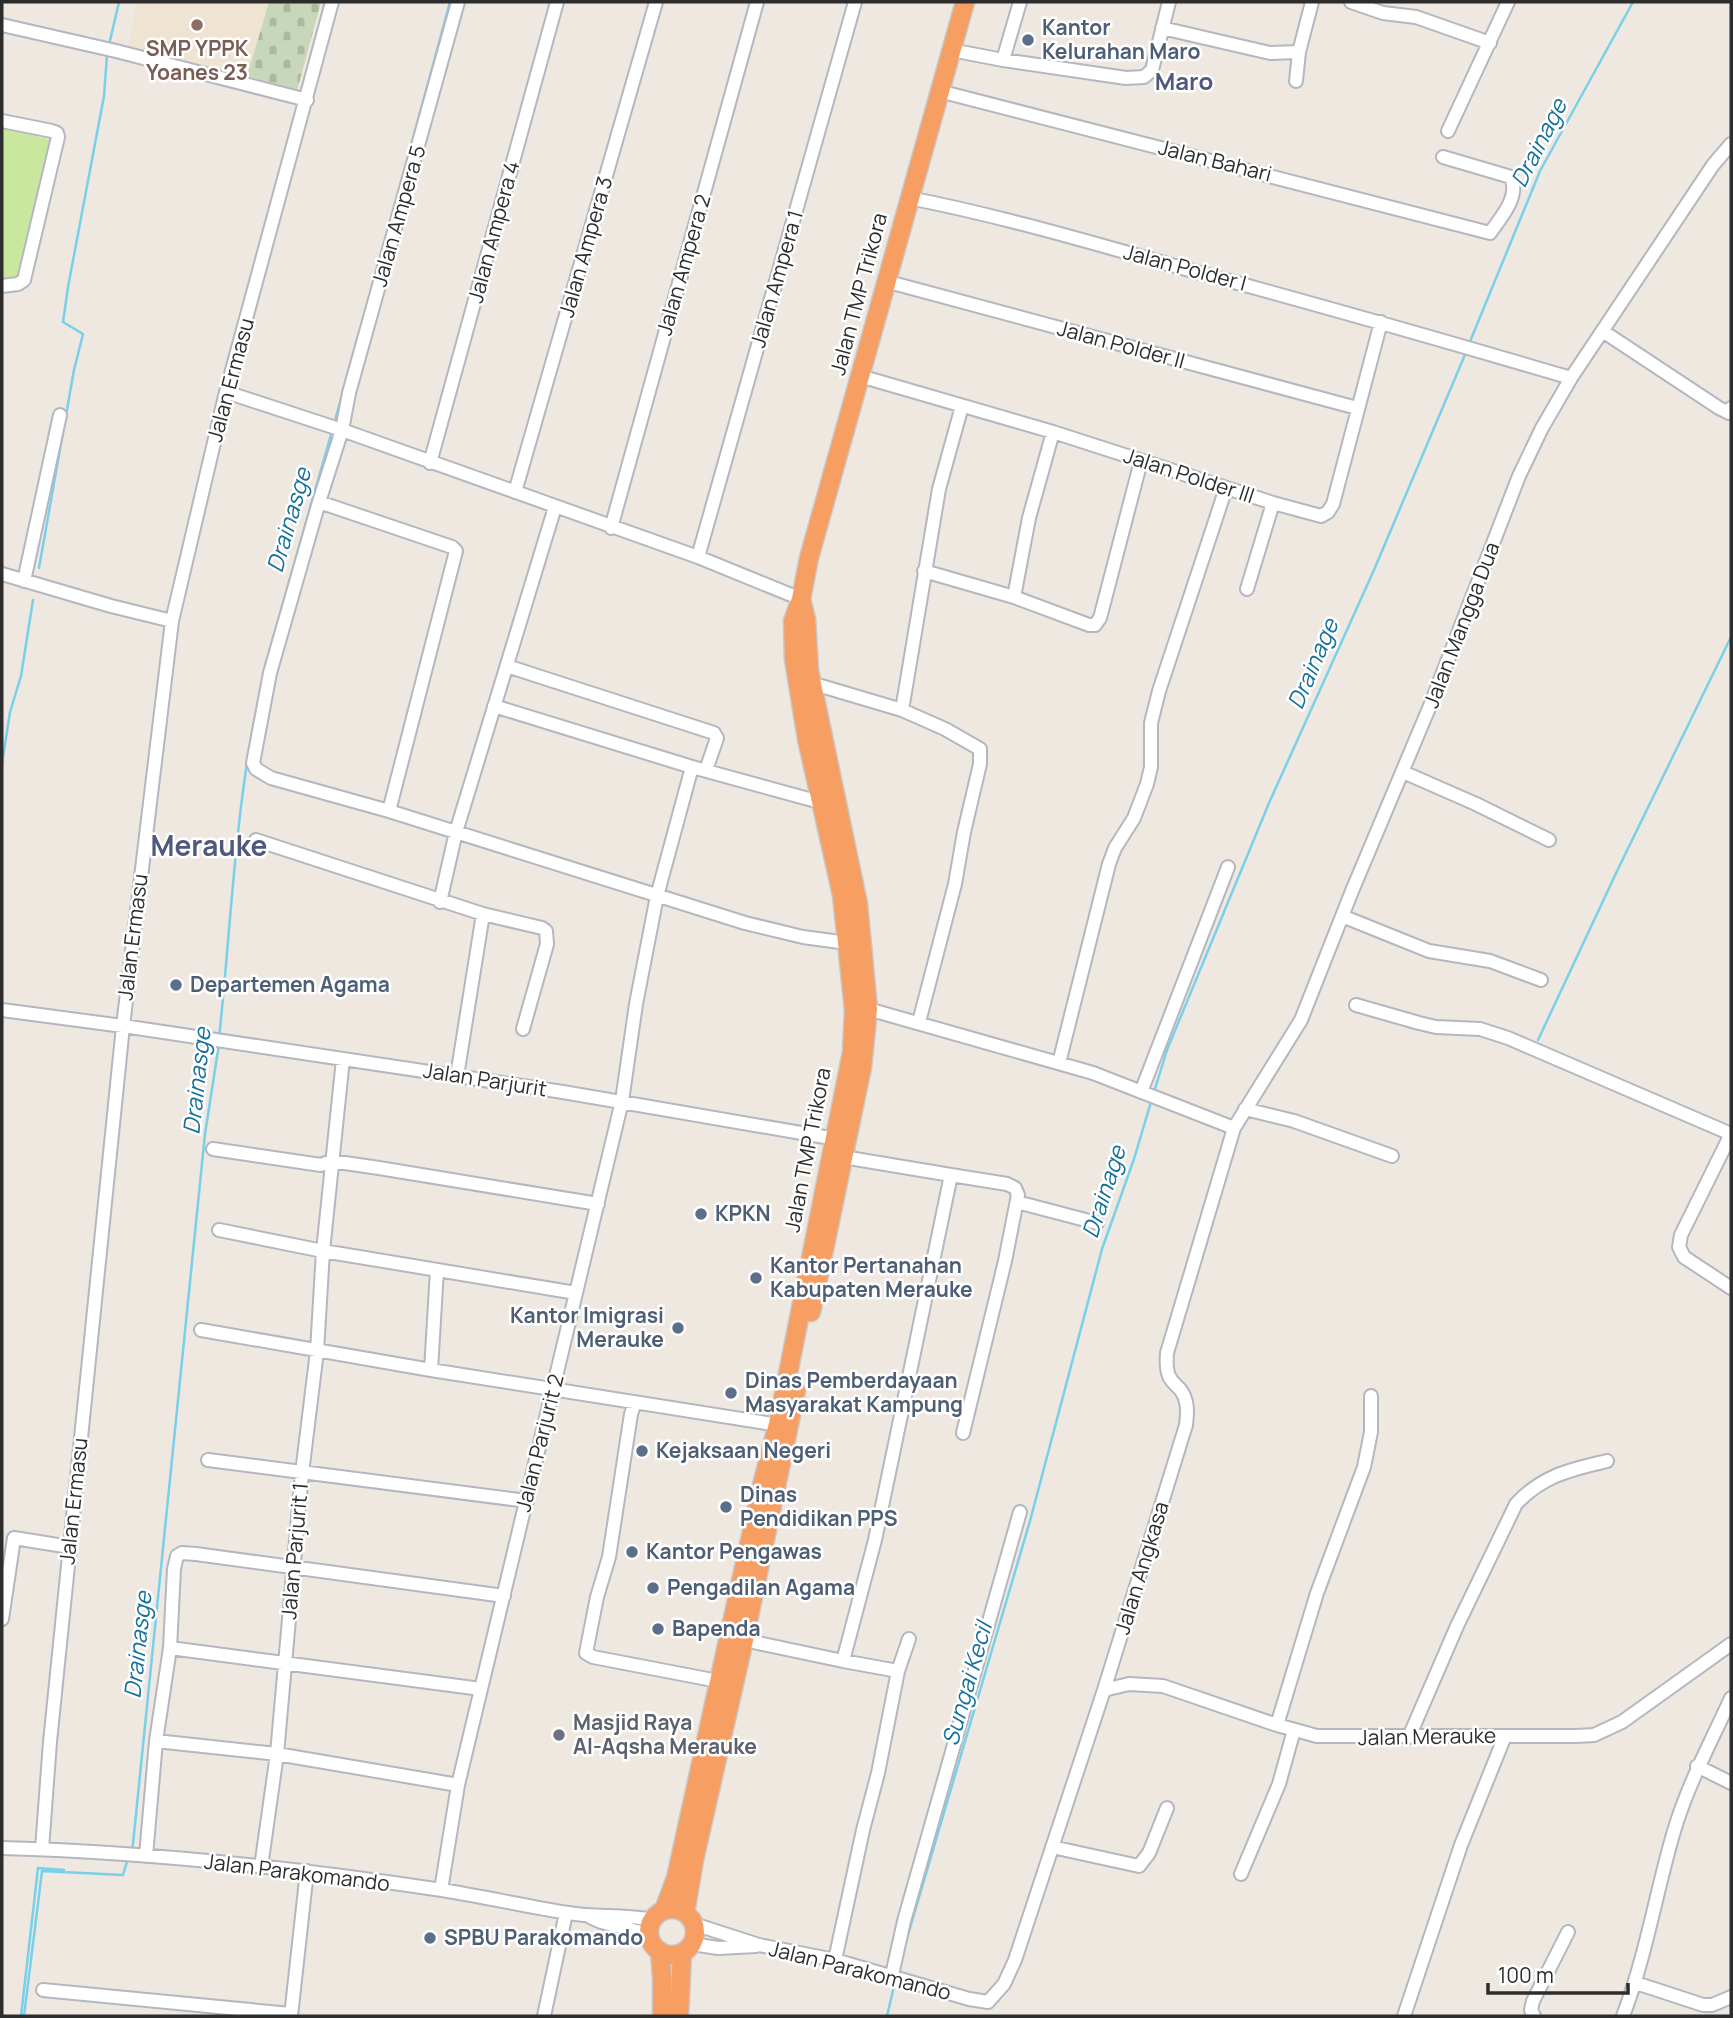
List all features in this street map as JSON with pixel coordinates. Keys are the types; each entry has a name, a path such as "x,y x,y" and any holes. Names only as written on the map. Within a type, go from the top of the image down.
{"highway":[{"name":"Jalan TMP Trikora","path":"655,1921 676,1878 718,1681 744,1640 841,1145 862,1067 868,1009 858,904 830,804 807,739 794,659 793,621 885,281 965,2"},
{"name":"Jalan TMP Trikora","path":"690,1918 694,1860 762,1481 784,1426 819,1275 841,1145 852,1052 854,1010 842,895 811,683 806,619 801,599"},
{"path":"679,2016 687,1948 695,1938 690,1918 671,1909 655,1921 654,1947 667,1954 687,1948"},
{"path":"660,1951 662,2016"}],"street":[{"name":"Jalan Ermasu","path":"42,1849 50,1742 122,1026 172,621 226,392 332,2"},
{"name":"Jalan Ampera 5","path":"389,811 271,778 256,769 253,763 270,673 342,430 349,393 458,2"},
{"name":"Jalan Ampera 4","path":"430,463 558,2"},
{"name":"Jalan Ampera 3","path":"515,492 656,2"},
{"name":"Jalan Ampera 2","path":"611,528 757,2"},
{"name":"Jalan Ampera 1","path":"698,557 855,2"},
{"path":"1003,61 1020,2"},
{"path":"951,50 1003,61 1126,78 1144,77 1152,70 1169,2"},
{"path":"1296,80 1299,52 1312,2"},
{"path":"1351,2 1383,13 1416,17 1490,43"},
{"path":"1448,131 1508,2"},
{"path":"2,25 307,100"},
{"path":"1162,28 1270,53 1299,52"},
{"name":"Jalan Bahari","path":"939,91 1490,233 1511,199 1514,184 1511,177 1443,157"},
{"path":"2,121 52,131 57,133 58,137 24,280 18,284 2,286"},
{"name":"Jalan Mangga Dua","path":"1234,1128 1301,1020 1403,772 1519,476 1542,428 1571,378 1713,165 1731,144"},
{"name":"Jalan Polder I","path":"909,198 977,211 1381,322 1571,378"},
{"name":"Jalan Polder II","path":"885,281 1357,408"},
{"name":"Jalan Polder III","path":"860,376 1053,432 1321,516 1328,512 1333,504 1381,322"},
{"path":"1604,332 1719,408 1729,413 1731,408"},
{"path":"226,392 342,430 698,557 801,599"},
{"path":"902,710 939,489 962,406"},
{"path":"24,581 60,415"},
{"path":"1014,597 1029,518 1053,432"},
{"path":"924,571 1014,597 1089,625 1096,625 1141,461"},
{"path":"1059,1063 1109,864 1133,818 1152,767 1151,723 1159,691 1226,488"},
{"path":"319,502 452,547 456,551 389,811 772,930 847,943"},
{"path":"1247,589 1273,503"},
{"path":"440,902 456,832 555,508"},
{"path":"2,574 172,621"},
{"path":"506,666 714,733 716,741 706,770"},
{"path":"811,683 902,710 980,749 981,756 955,884 919,1022"},
{"path":"494,706 692,767 830,804"},
{"name":"Jalan Parjurit 2","path":"458,1785 622,1101 636,1004 657,896 692,767"},
{"path":"1403,772 1549,840"},
{"path":"256,840 440,902 542,928 546,931 547,944 523,1029"},
{"path":"1144,1093 1228,867"},
{"path":"457,1076 483,914"},
{"path":"1342,916 1429,951 1490,961 1541,980"},
{"path":"1356,1005 1436,1027 1480,1029 1508,1038 1731,1134 1681,1235 1679,1247 1684,1257 1731,1288"},
{"path":"868,1009 1059,1063 1234,1128"},
{"name":"Jalan Parjurit","path":"2,1010 622,1101 841,1145 951,1175 1007,1184 1015,1188 1017,1202"},
{"name":"Jalan Parjurit 1","path":"261,1867 277,1754 302,1473 317,1351 331,1161 343,1059"},
{"path":"1245,1109 1294,1121 1392,1156"},
{"name":"Jalan Angkasa","path":"988,2002 997,1994 1009,1973 1104,1690 1186,1424 1186,1400 1168,1377 1167,1353 1234,1128"},
{"path":"213,1149 321,1165 331,1161 598,1204"},
{"path":"843,1661 875,1540 951,1175"},
{"path":"963,1433 1017,1202 1097,1223"},
{"path":"219,1230 323,1251 576,1293"},
{"path":"431,1370 438,1270"},
{"path":"201,1330 784,1426"},
{"path":"1277,1725 1317,1592 1364,1467 1371,1432 1371,1396"},
{"path":"635,1402 609,1557 597,1597 586,1653 593,1657 718,1681"},
{"path":"208,1460 527,1501"},
{"path":"1409,1737 1457,1626 1516,1504 1530,1489 1563,1472 1607,1461"},
{"path":"896,1976 904,1921 1020,1512"},
{"path":"2,1619 14,1538 70,1547"},
{"path":"146,1856 156,1741 170,1648 177,1556 189,1553 504,1596"},
{"path":"835,1960 878,1773 898,1671 909,1639"},
{"path":"744,1640 898,1671"},
{"name":"Jalan Merauke","path":"1104,1690 1129,1684 1163,1686 1277,1725 1336,1737 1594,1735 1608,1730 1637,1712 1731,1644"},
{"path":"170,1648 481,1689"},
{"path":"1623,2016 1636,1983 1674,1830 1697,1766 1731,1698"},
{"path":"1241,1874 1279,1784 1294,1730"},
{"path":"1404,2016 1461,1845 1505,1736"},
{"path":"156,1741 277,1754 458,1785 441,1890"},
{"path":"1697,1766 1731,1783"},
{"path":"1052,1847 1139,1866 1149,1853 1167,1808"},
{"name":"Jalan Parakomando","path":"2,1848 146,1856 307,1871 441,1890 590,1916 601,1922 655,1921"},
{"path":"43,1990 291,2015 307,1871"},
{"path":"546,2016 566,1913"},
{"name":"Jalan Parakomando","path":"690,1918 759,1945 835,1960 988,2002"},
{"path":"1534,2016 1531,2010 1533,2001 1568,1933"},
{"name":"Jalan Parakomando","path":"687,1948 759,1945"},
{"path":"1636,1983 1703,2005 1712,2005 1731,1997"},
{"path":"987,2016 988,2002"}],"shaded area":[{"name":"SMP YPPK Yoanes 23","path":"137,2 269,2 247,76 128,49"}],"green space":[{"path":"269,2 321,2 297,91 247,76"},
{"path":"2,128 52,140 20,278 2,281"}],"waterway":[{"path":"109,45 119,2"},
{"name":"Drainasge","path":"397,198 450,2"},
{"name":"Drainage","path":"1469,344 1540,171 1633,2"},
{"path":"39,568 74,370 83,334 63,322 104,96 107,55"},
{"name":"Drainasge","path":"334,424 359,333"},
{"name":"Drainage","path":"1154,1092 1167,1050 1269,803 1374,570 1467,350"},
{"name":"Drainasge","path":"266,663 332,431"},
{"path":"2,764 10,712 21,676 33,600"},
{"path":"1538,1040 1731,637"},
{"name":"Drainasge","path":"219,1038 240,813 263,680"},
{"name":"Drainasge","path":"131,1852 205,1134 219,1044"},
{"name":"Sungai Kecil","path":"902,1955 1030,1521 1102,1249 1151,1102"},
{"name":"Drainasge","path":"24,2016 42,1871 123,1875 128,1858"},
{"name":"Sungai Kecil","path":"21,2016 38,1868 64,1870"},
{"name":"Sungai Kecil","path":"887,2016 895,1982"}],"place":[{"name":"SMP YPPK Yoanes 23","path":"197,25"},
{"name":"Kantor Kelurahan Maro","path":"1028,40"},
{"name":"Departemen Agama","path":"176,985"},
{"name":"KPKN","path":"701,1214"},
{"name":"Kantor Pertanahan Kabupaten Merauke","path":"756,1278"},
{"name":"Kantor Imigrasi Merauke","path":"678,1328"},
{"name":"Dinas Pemberdayaan Masyarakat Kampung","path":"731,1393"},
{"name":"Kejaksaan Negeri","path":"642,1451"},
{"name":"Dinas Pendidikan PPS","path":"726,1507"},
{"name":"Kantor Pengawas","path":"632,1552"},
{"name":"Pengadilan Agama","path":"653,1588"},
{"name":"Bapenda","path":"658,1629"},
{"name":"Masjid Raya Al-Aqsha Merauke","path":"559,1735"},
{"name":"SPBU Parakomando","path":"430,1938"}],"district":[{"name":"Maro","path":"1184,82"},
{"name":"Merauke","path":"209,846"}]}
